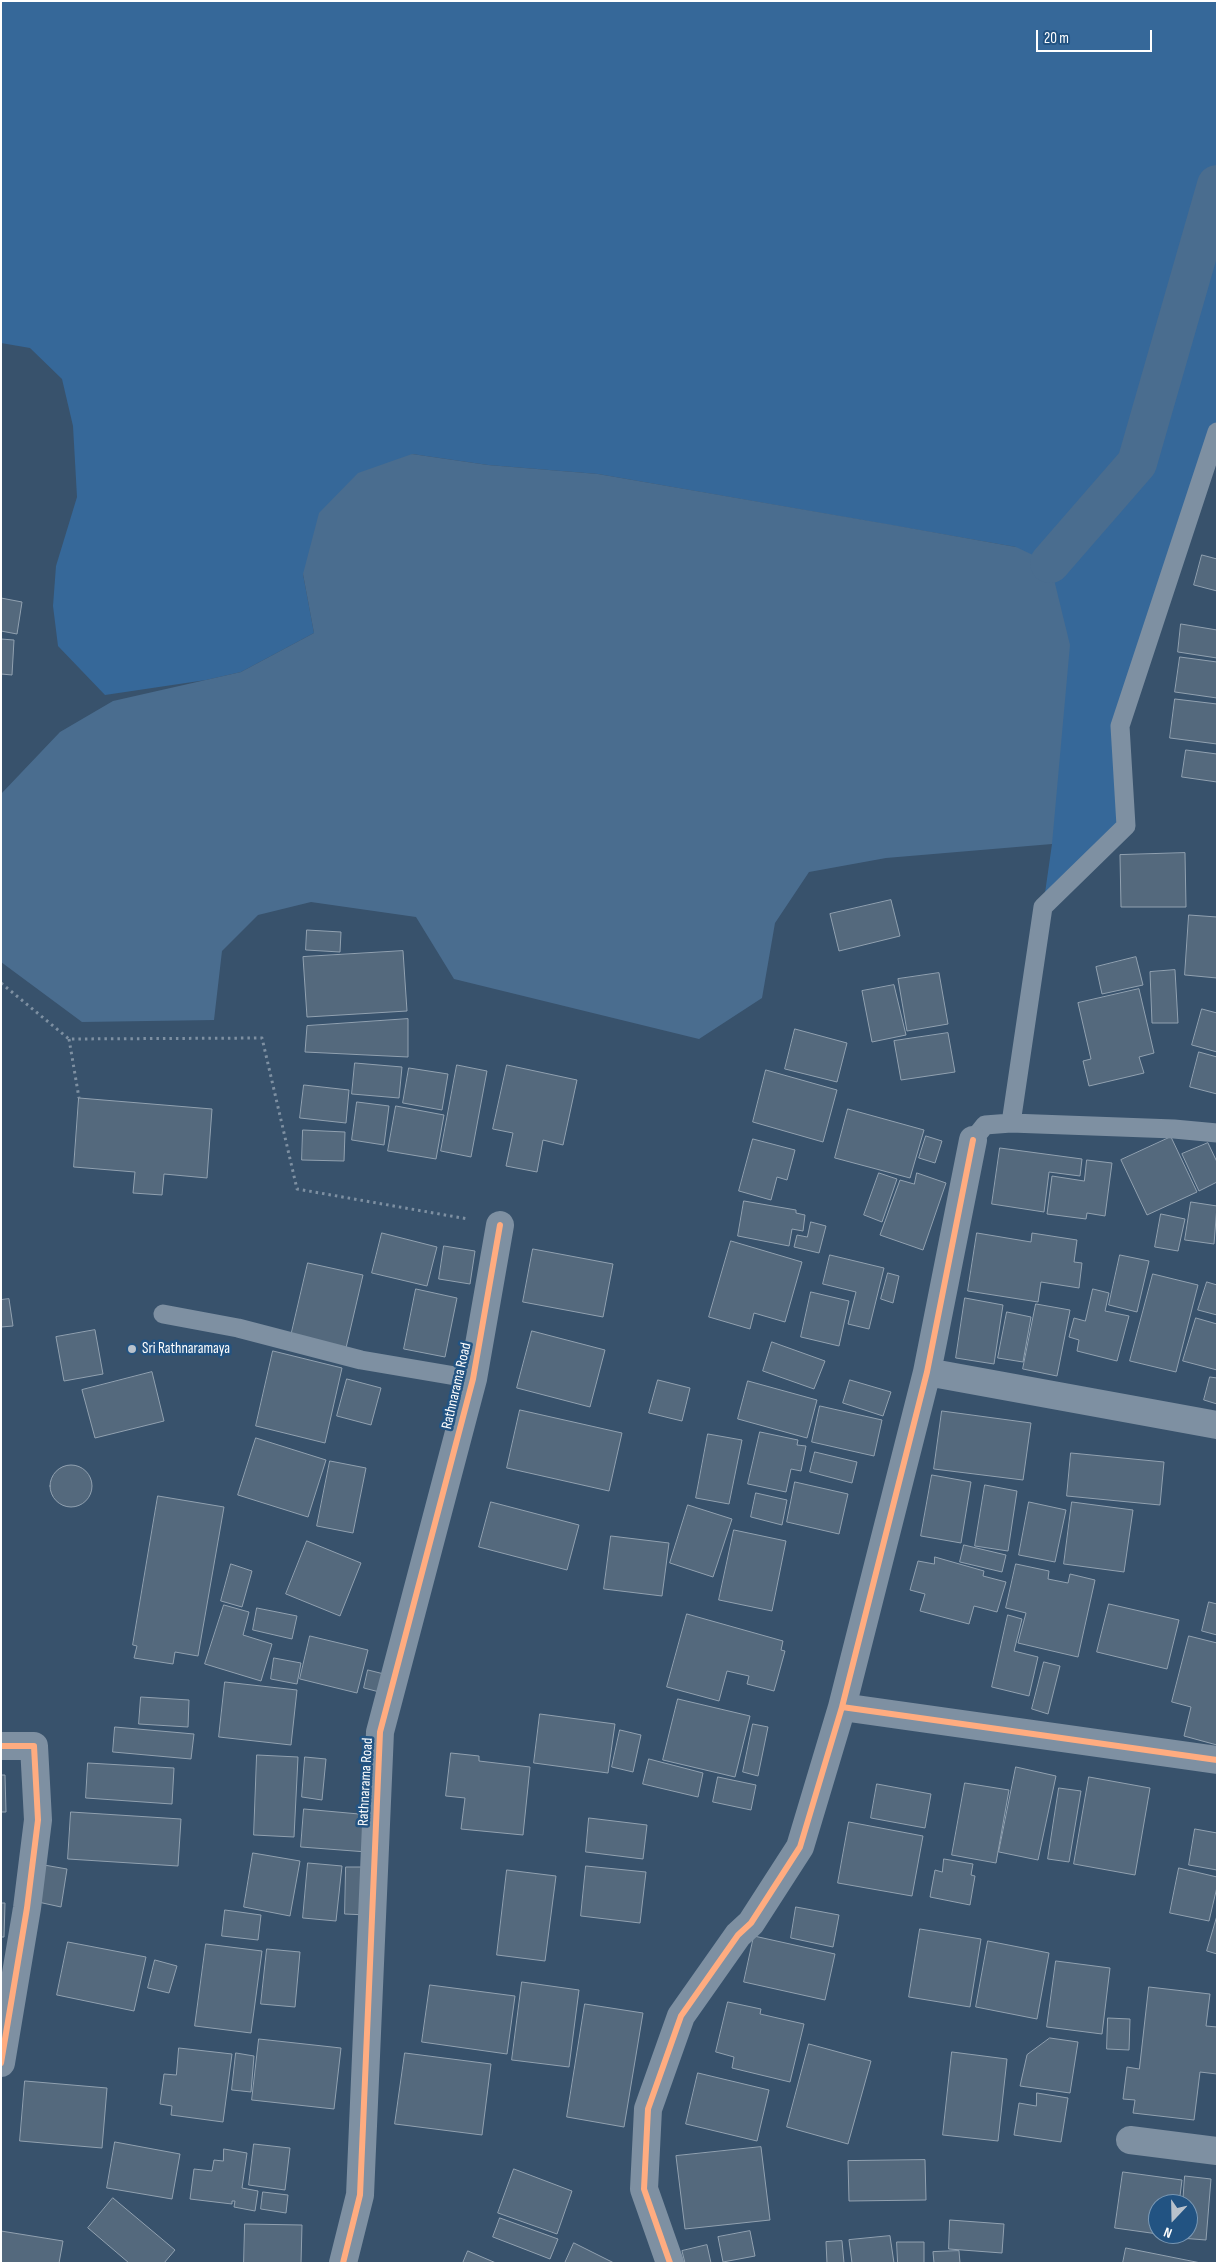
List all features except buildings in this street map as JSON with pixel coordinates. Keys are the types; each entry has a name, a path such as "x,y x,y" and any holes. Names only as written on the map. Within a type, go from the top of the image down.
{"street":[{"path":"670,2263 644,2189 648,2109 681,2016 738,1935 750,1923 800,1847 842,1707 927,1372 973,1140"},
{"name":"Rathnarama Road","path":"343,2263 360,2195 380,1732 473,1379 500,1224"},
{"path":"927,1372 1217,1425"},
{"path":"842,1707 1217,1760"},
{"path":"1,1746 34,1746 39,1808 27,1908 1,2063"},
{"path":"1130,2140 1217,2151"}],"lane":[{"path":"1011,1123 1043,907 1126,826 1120,726 1217,432"},
{"path":"973,1140 985,1125 1011,1123 1174,1129 1217,1133"},
{"path":"162,1314 238,1328 361,1360 473,1379"}],"path":[{"path":"1,983 69,1039 262,1038 297,1189 500,1224"},
{"path":"69,1039 80,1098"}],"shaded area":[{"path":"1,1 1217,1 1217,432 1120,726 1126,826 1043,907 1052,844 1016,547 598,474 488,465 412,454 303,574 314,633 241,672 206,680 105,695 58,646 53,606 56,566 77,497 73,426 62,379 30,348 1,343"},
{"path":"412,454 488,465 598,474 1016,547 1050,563 1070,645 1052,844 886,858 809,872 775,923 762,998 699,1039 454,979 416,917 311,902 258,915 222,951 214,1020 82,1022 1,962 1,794 60,732 113,701 241,672 314,633 303,574 319,513 358,473"}],"waterway":[{"path":"1050,563 1137,463 1217,185"}],"cycle path":[{"path":"973,1140 927,1372 842,1707 1217,1760"},
{"path":"343,2263 360,2195 380,1732 473,1379 500,1225"},
{"path":"670,2263 644,2189 648,2109 681,2016 738,1935 751,1923 800,1847 842,1707"},
{"path":"1,1746 34,1746 38,1820 27,1908 1,2063"}],"place":[{"name":"Sri Rathnaramaya","path":"132,1349"}]}
